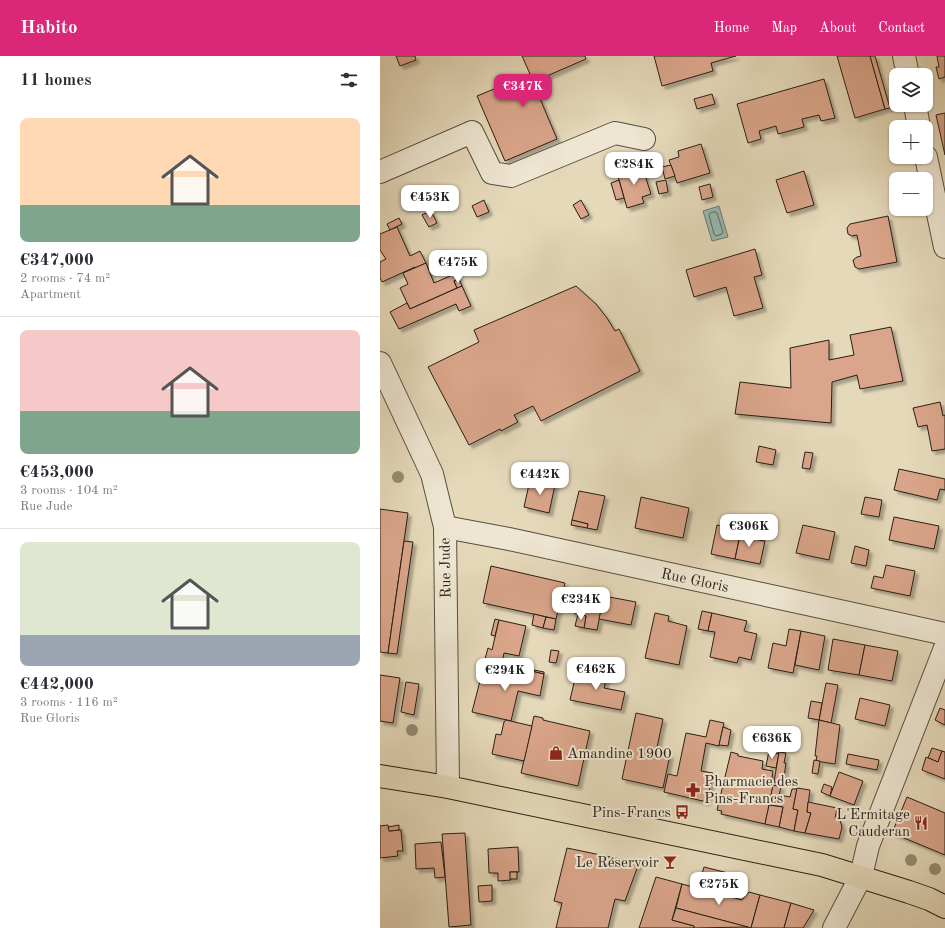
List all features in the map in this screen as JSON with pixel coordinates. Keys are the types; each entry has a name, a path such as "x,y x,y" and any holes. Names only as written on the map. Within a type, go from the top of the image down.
{"main road":[{"path":"380,776 448,787 822,865 861,876 929,899 945,907"}],"street":[{"path":"904,56 907,68"},
{"path":"380,172 472,132 492,173 511,176 615,133 644,138"},
{"path":"927,164 945,247"},
{"name":"Rue Jude","path":"380,363 432,474 445,527 448,787"},
{"name":"Rue Gloris","path":"445,527 509,539 945,634"},
{"path":"834,928 861,876 868,846 945,648"}],"water":[{"path":"719,206 728,237 712,241 703,211"}],"building":[{"path":"396,56 415,56 416,60 400,66"},
{"path":"522,56 585,56 586,59 533,82 557,139 505,161 477,96 530,74"},
{"path":"654,56 736,56 711,63 713,71 662,86"},
{"path":"837,56 870,56 885,109 855,118"},
{"path":"870,56 875,56 889,105 889,108 885,109"},
{"path":"937,56 945,56 945,77 939,79 936,67 939,67"},
{"path":"824,79 835,118 821,121 819,115 802,119 804,127 778,134 776,126 759,131 761,139 748,143 737,104"},
{"path":"712,94 715,104 697,109 694,99"},
{"path":"945,113 945,155 936,115"},
{"path":"701,144 710,173 677,183 669,160 679,157 678,151"},
{"path":"671,165 675,176 665,179 662,167"},
{"path":"642,166 651,194 642,197 644,203 627,208 617,173"},
{"path":"804,171 814,205 787,213 776,180"},
{"path":"619,180 624,198 616,200 611,183"},
{"path":"666,180 668,192 659,194 656,182"},
{"path":"710,184 713,197 702,200 699,187"},
{"path":"484,200 489,212 477,217 472,206"},
{"path":"581,200 589,215 581,219 573,205"},
{"path":"431,211 437,223 429,227 422,215"},
{"path":"888,216 897,262 859,269 855,267 853,260 861,256 857,235 852,236 848,234 847,228 850,224"},
{"path":"399,218 402,224 390,230 387,224"},
{"path":"397,227 410,256 420,251 426,263 382,282 380,278 380,262 386,259 380,250 380,234"},
{"path":"755,249 762,275 754,277 763,308 734,316 726,287 694,297 686,270"},
{"path":"426,263 434,283 457,273 459,279 454,281 457,288 410,309 400,288 408,284 403,273"},
{"path":"459,279 462,286 457,288 454,281"},
{"path":"462,286 471,306 459,311 456,304 399,329 390,312 407,303 410,309"},
{"path":"576,286 596,304 615,331 619,329 640,371 541,421 533,406 514,415 518,422 501,431 500,429 469,445 428,367 479,342 474,330"},
{"path":"891,327 903,381 860,389 857,375 832,382 831,423 735,414 740,382 791,388 790,348 829,340 829,360 854,355 850,335"},
{"path":"940,402 943,416 945,415 945,449 932,451 927,425 918,427 913,408"},
{"path":"759,446 776,450 773,465 756,462"},
{"path":"805,452 813,453 810,469 802,468"},
{"path":"899,469 945,479 945,490 940,489 937,500 894,490"},
{"path":"530,480 555,485 549,513 524,507"},
{"path":"579,491 605,496 597,530 587,528 588,524 572,520"},
{"path":"641,497 689,508 683,538 635,528"},
{"path":"865,497 882,500 879,517 861,514"},
{"path":"380,509 408,513 388,653 380,652"},
{"path":"724,516 743,520 735,559 711,554 717,525 722,526"},
{"path":"894,517 939,526 934,549 889,540"},
{"path":"572,520 588,524 587,528 571,525"},
{"path":"803,525 835,532 829,560 796,553"},
{"path":"742,526 749,528 747,538 765,541 760,564 735,559"},
{"path":"404,541 413,542 397,654 388,653"},
{"path":"855,546 869,550 866,566 851,563"},
{"path":"886,565 915,571 910,596 871,588 874,576 883,578"},
{"path":"491,566 565,583 556,619 483,603"},
{"path":"575,591 584,593 585,591 604,596 597,630 584,628 586,616 571,612"},
{"path":"604,596 636,602 631,625 599,619"},
{"path":"702,611 712,613 708,631 698,629"},
{"path":"655,613 669,616 668,621 687,626 679,665 645,658"},
{"path":"712,613 747,621 744,631 757,634 751,660 739,657 737,663 710,657 715,632 708,631"},
{"path":"534,614 546,617 543,628 532,625"},
{"path":"578,614 586,616 584,628 575,626"},
{"path":"546,617 556,619 554,630 543,628"},
{"path":"495,619 499,620 495,636 491,635"},
{"path":"499,620 526,626 519,656 504,653 502,663 485,659 488,648 492,650"},
{"path":"789,629 801,631 793,673 768,668 773,643 786,646"},
{"path":"801,631 825,636 819,670 795,665"},
{"path":"833,639 865,645 859,675 828,670"},
{"path":"865,645 898,651 892,681 859,675"},
{"path":"551,650 559,651 556,663 549,662"},
{"path":"592,661 605,664 603,673 591,671"},
{"path":"513,667 544,672 544,674"},
{"path":"513,667 544,674 540,696 518,691 511,721 472,712 482,673 510,679"},
{"path":"577,670 607,676 604,688 625,692 621,710 570,700"},
{"path":"380,675 400,678 393,723 380,721"},
{"path":"406,682 419,684 414,715 401,712"},
{"path":"826,683 838,685 831,723 819,720"},
{"path":"860,698 890,705 885,726 855,719"},
{"path":"811,701 822,703 819,720 808,718"},
{"path":"940,708 945,710 945,725 935,720"},
{"path":"636,713 663,719 656,752 670,755 663,788 622,779"},
{"name":"Amandine 1900","path":"534,716 543,718 543,720 590,731 578,786 521,773"},
{"path":"506,720 532,726 524,761 492,754 496,734 501,735 504,722"},
{"path":"710,720 724,723 719,746 706,743 701,771 713,773 707,802 664,792 668,774 677,776 686,733 706,737"},
{"path":"819,720 840,725 835,764 816,761 817,756 815,756"},
{"path":"723,727 731,730 728,746 719,745"},
{"path":"770,741 781,743 779,754 769,751"},
{"path":"932,748 942,751 938,762 928,758"},
{"path":"769,751 779,754 776,768 766,766"},
{"path":"942,751 945,752 945,779 922,770 926,757 938,762"},
{"path":"731,752 738,754 738,756 763,761 762,769 773,771 771,785 773,785 772,793 765,824 721,814 722,811 717,810"},
{"path":"779,752 786,753 783,784 774,782"},
{"path":"848,754 879,760 877,770 846,764"},
{"path":"814,760 820,761 818,774 812,773"},
{"path":"839,772 863,781 854,805 830,796"},
{"path":"824,784 832,787 830,796 821,792"},
{"path":"773,785 781,787 779,795 790,797 792,789 797,789 793,809 798,810 794,831 779,827 783,807 769,805"},
{"path":"797,788 810,790 807,812 811,813 805,833 794,831 798,810 793,809"},
{"name":"L'Ermitage Cauderan","path":"907,797 945,813 945,855 892,833"},
{"path":"808,802 837,808 835,819 840,820 842,827 839,839 805,833 811,813 807,812"},
{"path":"769,805 783,807 779,827 765,824"},
{"path":"388,825 389,831 401,830 403,851 397,851 398,856 380,858 380,826"},
{"path":"399,825 399,830 389,831 388,827"},
{"path":"465,833 471,925 449,927 442,834"},
{"path":"441,842 445,877 435,878 434,868 416,869 415,844"},
{"path":"518,847 519,872 510,872 511,880 498,881 498,873 489,873 488,849"},
{"path":"567,848 639,863 625,901 615,899 608,928 556,928 562,903 554,901"},
{"path":"704,867 740,876 734,898 698,888"},
{"path":"510,872 517,872 517,879 510,879"},
{"path":"656,877 682,884 672,920 694,926 694,928 639,928"},
{"path":"682,884 742,900 749,892 760,895 751,928 676,908"},
{"path":"492,885 492,901 479,902 478,886"},
{"path":"760,895 791,903 784,928 751,928"},
{"path":"791,903 814,910 803,928 784,928"},
{"path":"676,908 748,927 694,928 694,926 672,920"}],"place":[{"name":"Amandine 1900","path":"556,753"},
{"name":"Pharmacie des Pins-Francs","path":"693,790"},
{"name":"Pins-Francs","path":"682,812"},
{"name":"L'Ermitage Cauderan","path":"921,823"},
{"name":"Le Réservoir","path":"670,862"}]}
